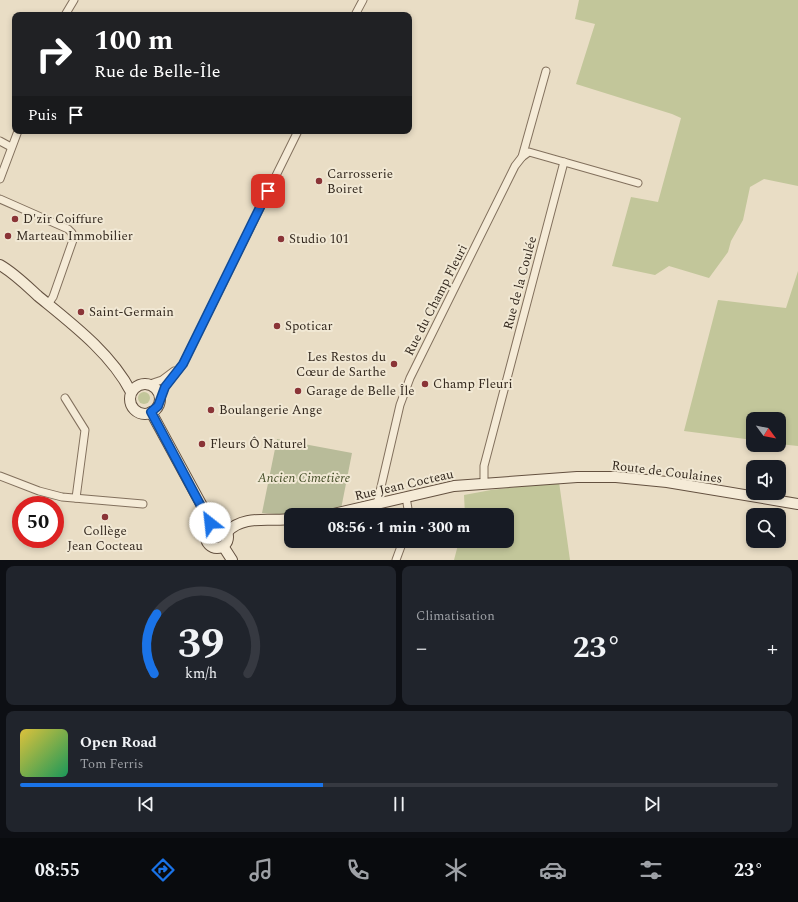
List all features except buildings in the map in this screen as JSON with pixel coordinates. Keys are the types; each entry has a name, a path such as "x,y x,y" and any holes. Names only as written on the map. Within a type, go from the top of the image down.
{"street":[{"path":"66,12 74,0"},
{"path":"356,12 362,0"},
{"name":"Rue du Champ Fleuri","path":"377,504 400,405 410,378 515,166 522,157 546,71"},
{"path":"0,179 17,134"},
{"path":"139,384 131,392 129,397 132,408 142,414 151,412 158,406 165,387 183,364 297,134"},
{"path":"0,141 11,148"},
{"path":"522,157 529,152 638,183"},
{"name":"Rue de la Coulée","path":"484,483 484,466 564,162"},
{"path":"0,199 68,229 72,233 73,240 53,296 48,304"},
{"path":"0,265 48,304 89,341 122,375 131,392"},
{"path":"122,375 139,384 150,384 162,380 183,364"},
{"path":"150,384 158,391 160,400"},
{"path":"65,398 85,430 76,498"},
{"path":"151,412 213,526"},
{"path":"0,476 39,491 76,498 143,504"},
{"name":"Route de Coulaines","path":"484,483 577,477 616,477 667,482 798,504"},
{"name":"Rue Jean Cocteau","path":"360,508 454,486 484,483"},
{"path":"406,497 408,508"},
{"path":"227,532 242,522 260,519 284,519"},
{"path":"213,526 221,526 227,532 227,541 223,546 214,547 208,543 207,532 213,526"},
{"path":"223,546 232,560"},
{"path":"396,560 400,548"}],"green space":[{"path":"579,0 798,0 798,186 764,179 750,187 743,220 731,241 728,252 709,278 669,266 655,275 612,266 631,197 658,202 681,118 576,84 595,24 575,19"},
{"path":"798,271 798,446 786,445 786,412 746,412 746,439 684,431 718,300 786,308"},
{"path":"146,392 149,393 149,403 142,404 139,403 138,396 139,393"},
{"name":"Ancien Cimetière","path":"277,439 352,453 341,508 284,508 284,515 262,513"},
{"path":"559,482 570,560 454,560 457,548 514,548 514,508 465,508 464,495 491,490"}],"place":[{"name":"Carrosserie Boiret","path":"319,181"},
{"name":"D'zir Coiffure","path":"15,219"},
{"name":"Marteau Immobilier","path":"8,236"},
{"name":"Studio 101","path":"281,239"},
{"name":"Saint-Germain","path":"81,312"},
{"name":"Spoticar","path":"277,326"},
{"name":"Les Restos du Cœur de Sarthe","path":"394,364"},
{"name":"Champ Fleuri","path":"425,384"},
{"name":"Garage de Belle Île","path":"298,391"},
{"name":"Boulangerie Ange","path":"211,410"},
{"name":"Fleurs Ô Naturel","path":"202,444"},
{"name":"Collège Jean Cocteau","path":"105,517"}],"route":[{"path":"210,523 151,412 156,409 165,387 183,364 268,191"}]}
